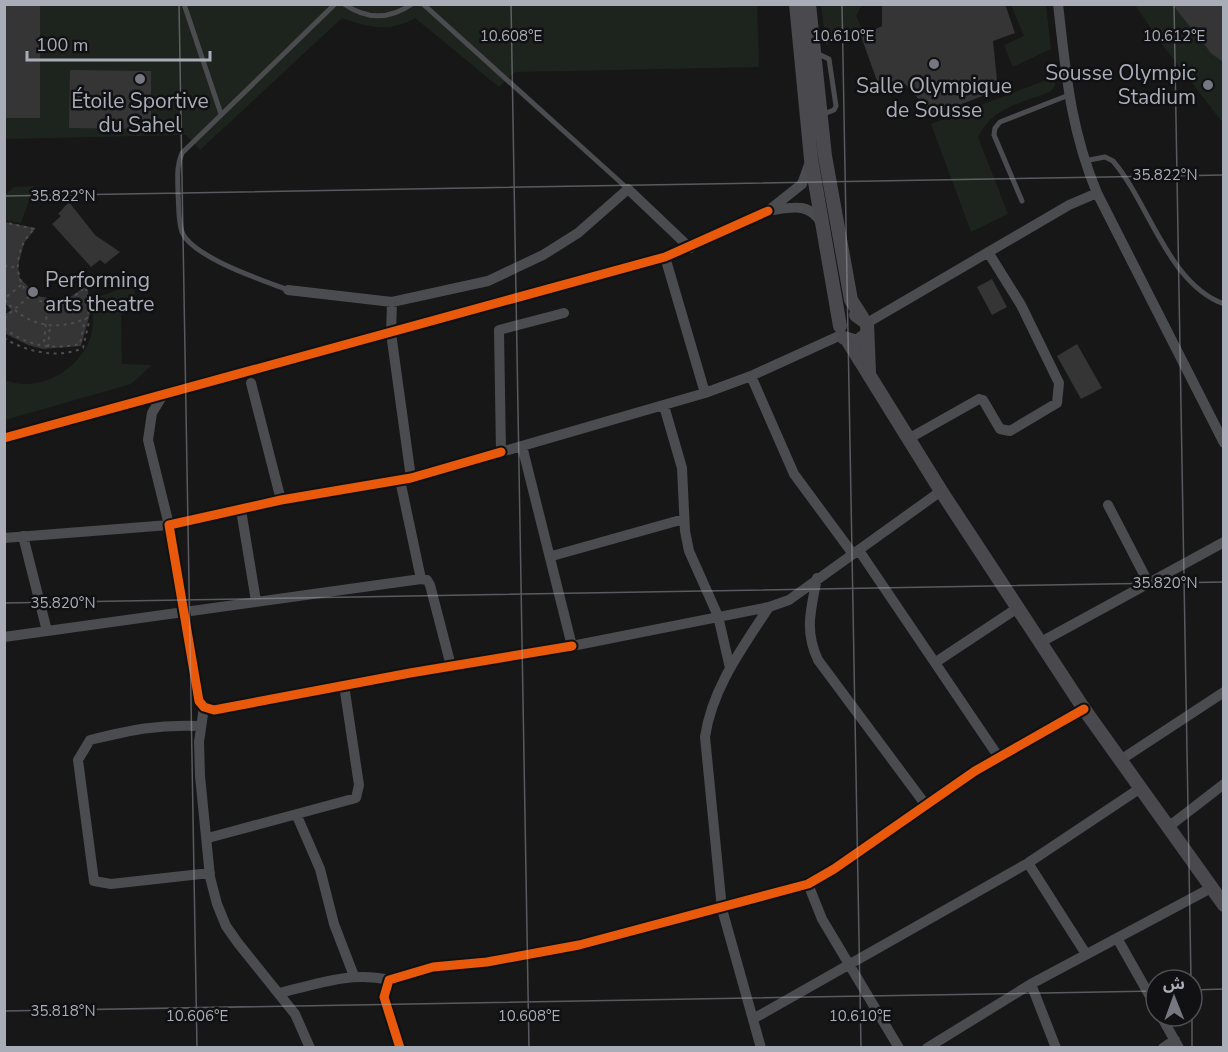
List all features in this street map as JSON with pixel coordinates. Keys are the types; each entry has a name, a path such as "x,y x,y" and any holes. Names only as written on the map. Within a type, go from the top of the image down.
{"main road":[{"path":"796,4 811,159 843,334 941,491 1084,709 1224,905"},
{"path":"809,4 819,115 851,300 866,325 870,374"},
{"path":"843,334 849,316 866,325"},
{"path":"843,334 861,341 866,325"}],"street":[{"path":"1058,4 1074,129 1096,193 1224,443"},
{"path":"4,438 665,258 768,211 802,184 811,159"},
{"path":"288,290 392,302 488,281 543,255 578,232 628,189 690,248"},
{"path":"866,325 1069,205 1096,193"},
{"path":"768,211 803,207 816,214 823,227"},
{"path":"908,439 979,399 983,400 1000,429 1010,431 1057,403 1059,383 1021,305 988,252"},
{"path":"665,258 705,393"},
{"path":"392,302 391,333 405,479 421,579"},
{"path":"501,452 499,330 564,313"},
{"path":"4,538 169,525 281,500 405,479 705,393 751,376 843,334"},
{"path":"751,376 794,474 856,553 936,663 998,756"},
{"path":"251,383 281,500"},
{"path":"164,395 152,413 148,440 169,525 199,701 204,707 214,710 572,646 769,607 789,600 941,491"},
{"path":"664,406 682,468 684,519 689,550 718,616 730,668"},
{"path":"522,446 552,556 572,646"},
{"path":"1108,505 1149,584"},
{"path":"241,510 256,601"},
{"path":"552,556 684,519"},
{"path":"23,536 48,631"},
{"path":"1041,642 1224,542"},
{"path":"817,578 808,626 810,642 818,660 925,804"},
{"path":"4,638 421,579 427,580 430,585 452,666"},
{"path":"761,1047 722,909 705,736 708,715 730,668 769,607"},
{"path":"936,663 1019,607"},
{"path":"207,838 297,816 356,798 358,785 344,685"},
{"path":"1119,760 1224,692"},
{"path":"204,707 199,742 200,776 210,873 217,904 226,926 295,1014 310,1047"},
{"path":"280,993 354,976 372,976 389,980 433,967 487,962 579,945 722,909 808,884 834,869 925,804 998,756 1084,709"},
{"path":"201,726 153,726 90,740 78,760 94,881 111,884 210,873"},
{"path":"1167,828 1224,784"},
{"path":"753,1019 1028,863 1139,789"},
{"path":"297,816 320,869 334,924 354,976"},
{"path":"1028,863 1086,954"},
{"path":"808,884 822,919 899,1047"},
{"path":"927,1047 1031,984 1211,888"},
{"path":"1117,938 1144,986"},
{"path":"389,980 384,997 400,1047"},
{"path":"1031,984 1056,1047"},
{"path":"1163,1047 1177,1044 1168,1028"}],"lane":[{"path":"184,4 221,114"},
{"path":"288,290 243,272 189,242 182,232 179,219 177,164 182,153 335,4"},
{"path":"344,4 357,13 377,18 398,14 412,4"},
{"path":"423,4 628,189"},
{"path":"1022,201 994,135 995,128 1000,122 1069,95"},
{"path":"1084,161 1105,157 1113,161 1188,281 1209,297 1224,304"}],"path":[{"path":"4,228 8,223 34,229 20,243 15,254 15,267 21,285 31,295 48,302 67,300 86,287 89,317 71,324 50,326 25,318 4,300 21,285"},
{"path":"4,266 15,267"},
{"path":"4,318 31,295"},
{"path":"44,342 48,302"},
{"path":"4,310 9,305"},
{"path":"4,328 31,343 48,347 80,344 85,318"},
{"path":"4,338 34,351 59,353 83,348 88,322"},
{"path":"48,347 50,326"}],"shaded area":[{"name":"Étoile Sportive du Sahel","path":"4,5 757,5 759,67 515,72 499,87 415,18 397,26 378,27 342,18 200,150 186,135 5,139"},
{"path":"821,5 862,5 856,16 862,28 826,45"},
{"path":"1011,5 1046,5 1051,49 1013,67 1004,45 1024,36"},
{"name":"Sousse Olympic Stadium","path":"1135,5 1223,5 1223,123 1164,47"},
{"path":"1054,77 1055,86 1050,92 1000,112 984,127 978,137 1008,214 971,232 931,124"},
{"path":"34,186 21,223 5,220 5,195 14,187"},
{"path":"134,284 136,304 121,315 122,364 152,365 131,384 5,420 5,380 30,384 42,382 66,370 83,352 91,336 92,299"}],"building":[{"path":"4,4 40,4 40,118 4,118"},
{"name":"Salle Olympique de Sousse","path":"882,4 1005,4 1015,33 993,41 998,90 933,115 905,84 881,92 861,36 882,26"},
{"path":"1172,4 1224,4 1224,63 1211,53"},
{"path":"70,70 151,71 151,129 69,128"},
{"path":"69,202 95,235 120,252 105,264 100,260 91,267 52,224 61,216 58,214"},
{"path":"5,222 36,228 24,243 18,266 20,278 37,296 60,300 72,296 87,285 91,310 81,346 43,349 28,345 4,333 4,315 11,310 5,303"},
{"path":"992,279 1007,307 992,315 977,287"},
{"path":"1077,344 1102,388 1081,399 1057,356"}],"cycle path":[{"path":"4,438 665,257 768,211"},
{"path":"501,452 411,478 281,500 169,525 199,701 204,707 214,710 410,673 572,646"},
{"path":"400,1048 384,997 389,980 433,967 487,962 579,945 808,884 834,869 975,771 1084,709"}],"place":[{"name":"Salle Olympique de Sousse","path":"934,64"},
{"name":"Étoile Sportive du Sahel","path":"140,79"},
{"name":"Sousse Olympic Stadium","path":"1208,85"},
{"name":"Performing arts theatre","path":"33,292"}]}
